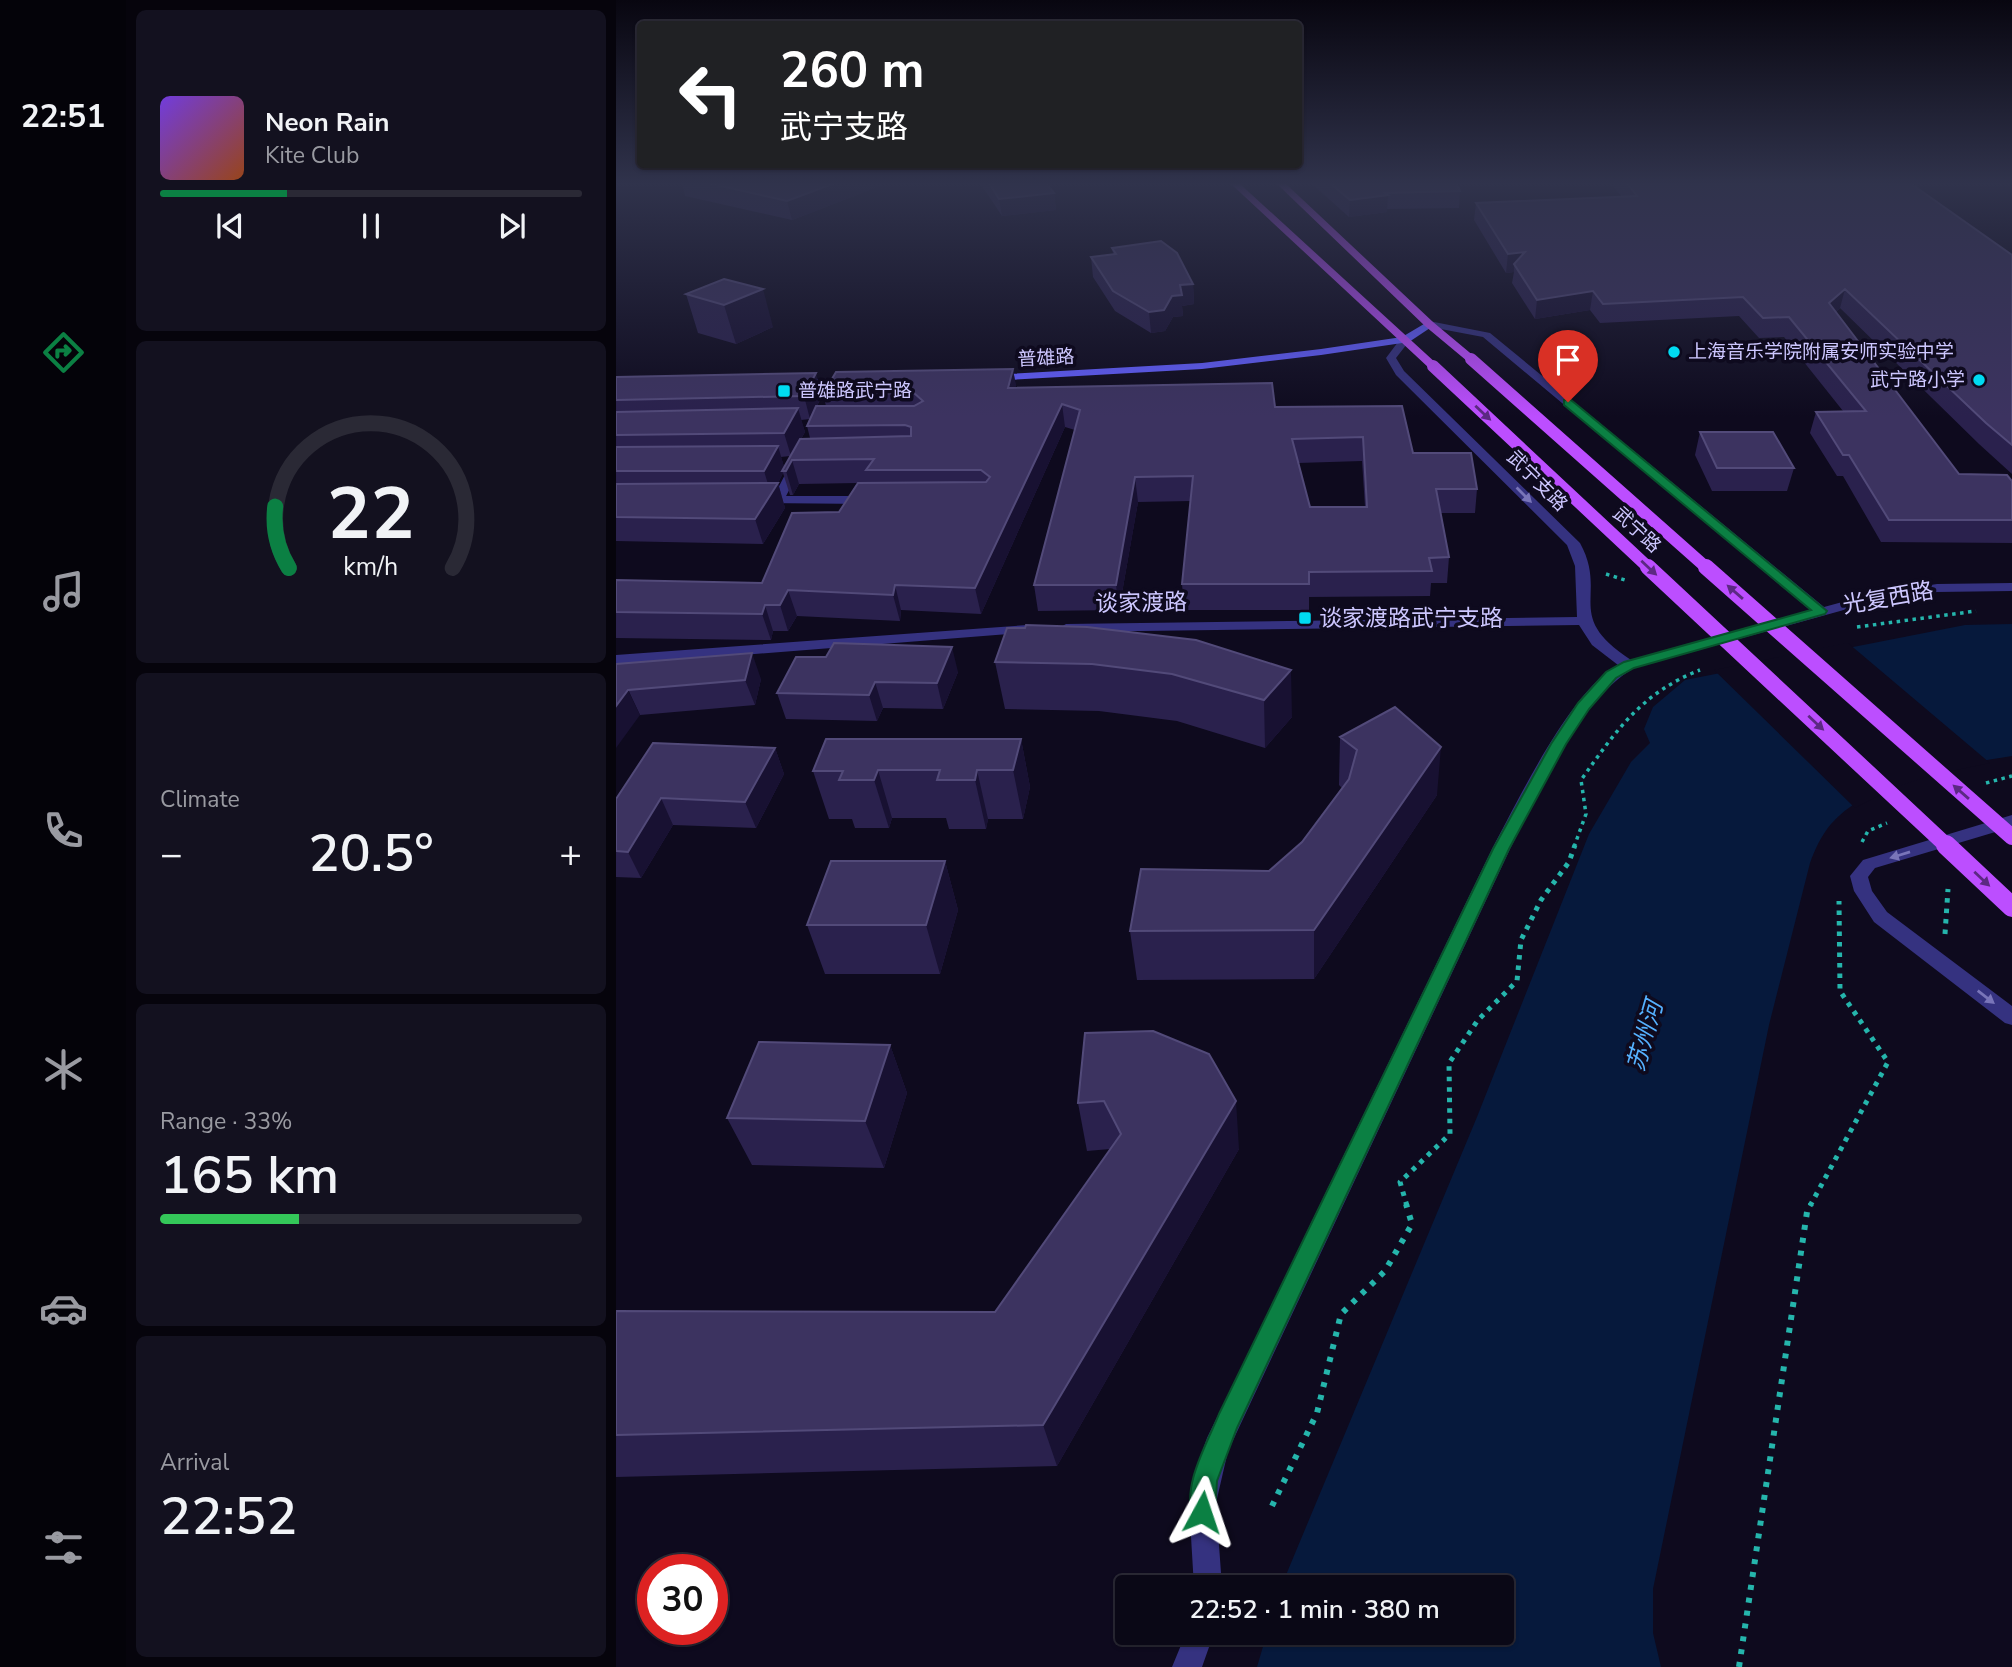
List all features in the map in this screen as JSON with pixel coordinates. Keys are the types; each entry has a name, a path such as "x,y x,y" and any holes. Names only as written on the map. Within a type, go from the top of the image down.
{"main road":[{"name":"武宁路","path":"1319,261 2012,907"},
{"name":"武宁路","path":"1362,261 1429,324 2012,837"},
{"name":"普雄路","path":"982,378 1202,366 1405,340 1429,324"},
{"path":"776,384 836,386 862,380"}],"street":[{"path":"1429,324 1486,335 1821,611"},
{"name":"武宁支路","path":"1405,340 1391,358 1399,373 1573,543 1581,555 1584,621"},
{"path":"778,500 801,456 814,456"},
{"path":"783,464 797,463"},
{"path":"751,500 887,500"},
{"name":"光复西路","path":"1209,1575 1202,1512 1205,1481 1216,1447 1501,849 1583,706 1611,675 1629,665 1821,611 1868,598 1918,590 2012,587"},
{"path":"1584,621 1593,638 1629,665"},
{"name":"谈家渡路","path":"616,660 1049,628 1178,624 1584,621"},
{"path":"2012,821 1869,864 1859,876 1867,900 1891,928 1942,962 2012,1017"},
{"path":"1187,1667 1195,1645"}],"path":[{"path":"1582,566 1628,581"},
{"path":"1272,1506 1317,1413 1341,1314 1385,1271 1412,1224 1401,1182 1450,1134 1449,1063 1478,1020 1517,981 1521,940 1541,900 1569,862 1586,814 1581,780 1635,706"},
{"path":"1974,786 2012,776"},
{"path":"1856,851 1868,831 1891,821"},
{"path":"1942,962 1948,889"},
{"path":"1739,1667 1807,1212 1888,1062 1840,990 1839,894"}],"water":[{"name":"苏州河","path":"2012,624 2012,756 1915,776 1868,796 1831,824 1810,863 1769,1025 1653,1589 1653,1633 1661,1667 1257,1667 1263,1645 1514,1645 1514,1575 1286,1575 1477,1117 1589,834 1631,762 1650,743 1644,729 1653,707 1685,680 1965,625"}],"pier":[{"path":"1848,643 1990,763 1932,775 1893,788 1855,808 1714,670"}],"building":[{"path":"1093,261 1181,261 1193,284 1180,285 1182,295 1172,296 1164,310 1149,312 1113,291"},
{"path":"1517,261 2012,261 2012,445 1845,289 1829,303 1959,474 2007,475 2012,481 2012,520 1889,520 1849,455 1843,455 1816,412 1866,411 1789,317 1763,318 1743,297 1603,304 1593,291 1537,300 1514,264"},
{"path":"724,279 763,289 724,305 686,294"},
{"path":"1013,369 1008,388 1272,383 1275,407 1402,406 1413,453 1471,453 1477,489 1436,489 1449,557 1429,558 1432,571 1309,572 1309,584 1182,584 1193,476 1135,477 1116,585 1034,585 1080,410 1062,404 975,588 895,585 893,595 788,590 780,605 765,605 762,614 616,612 616,580 762,583 792,513 839,512 858,483 986,482 990,477 981,470 866,470 874,459 792,460 786,471 782,471 800,439 911,436 911,427 905,425 807,426 816,406 914,406 923,401 914,393 823,394 836,372","holes":["1363,437 1367,507 1310,507 1292,439"]},
{"path":"816,373 804,396 616,400 616,377"},
{"path":"798,408 784,433 616,435 616,412"},
{"path":"1700,432 1773,432 1794,468 1717,468"},
{"path":"778,446 764,471 616,471 616,447"},
{"path":"778,483 755,519 616,517 616,484"},
{"path":"1026,625 1087,627 1196,640 1291,670 1264,700 1172,674 1092,664 995,662 1007,628 1025,628"},
{"path":"834,643 952,647 937,683 875,682 869,695 777,693 796,657 826,657"},
{"path":"752,653 745,680 628,690 616,706 616,664"},
{"path":"1395,707 1441,747 1314,930 1130,931 1141,869 1269,871 1302,842 1349,779 1357,750 1340,737"},
{"path":"826,739 1021,739 1013,770 977,770 975,780 937,780 940,770 878,770 874,780 839,780 843,771 813,771"},
{"path":"653,743 775,748 745,802 661,798 628,852 616,851 616,799"},
{"path":"831,861 945,861 926,925 807,925"},
{"path":"1153,1031 1209,1054 1236,1101 1043,1425 616,1435 616,1311 995,1312 1121,1134 1104,1101 1078,1103 1085,1033"},
{"path":"759,1042 890,1045 865,1121 727,1118"}],"place":[{"name":"上海音乐学院附属安师实验中学","path":"1674,352"},
{"name":"武宁路小学","path":"1979,380"},
{"name":"普雄路武宁路","path":"784,391"},
{"name":"谈家渡路武宁支路","path":"1305,618"}],"route":[{"path":"1202,1512 1205,1481 1216,1447 1501,849 1535,784 1583,706 1611,675 1629,665 1821,611 1568,402"}]}
